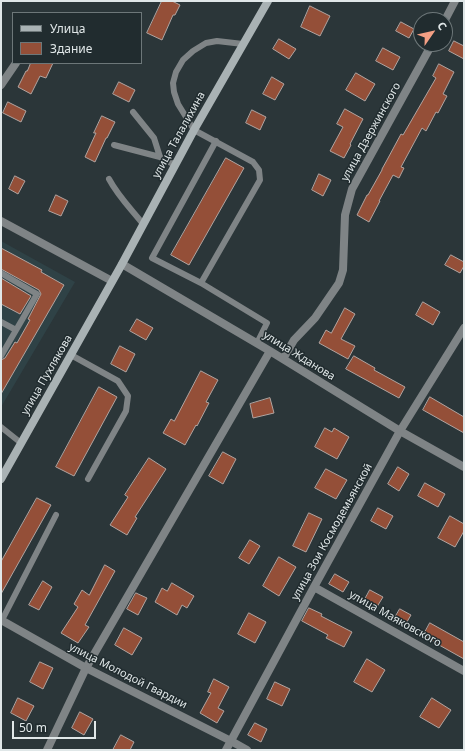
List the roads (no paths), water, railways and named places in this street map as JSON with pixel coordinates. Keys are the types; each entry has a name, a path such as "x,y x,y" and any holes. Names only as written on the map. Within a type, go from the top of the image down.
{"street":[{"name":"улица Талалихина","path":"112,281 194,130 268,1"},
{"path":"449,12 455,1"},
{"name":"улица Дзержинского","path":"283,359 294,340 315,318 339,283 343,270 345,215 352,189 428,52"},
{"path":"1,85 15,64"},
{"path":"1,221 112,281"},
{"name":"улица Жданова","path":"122,264 270,350 400,431 464,467"},
{"name":"улица Пухлякова","path":"1,479 112,281"},
{"name":"улица Зои Космодемьянской","path":"226,750 400,431 464,328"},
{"path":"47,750 86,668 270,350"},
{"name":"улица Маяковского","path":"314,587 464,671"},
{"name":"улица Молодой Гвардии","path":"1,620 86,668 247,750"}],"lane":[{"path":"201,283 260,180 258,170 253,162 194,130 178,104 173,83 176,72 183,60 193,51 206,43 217,41 242,44"},
{"path":"133,112 154,138 160,157"},
{"path":"216,142 152,258 201,283 267,323 257,343"},
{"path":"114,145 160,157 175,165"},
{"path":"109,179 122,199 143,224"},
{"path":"1,273 37,294 1,356"},
{"path":"1,322 16,330"},
{"path":"71,355 118,381 128,396 126,411 88,479"},
{"path":"1,427 21,443"},
{"path":"1,620 56,515"}]}
